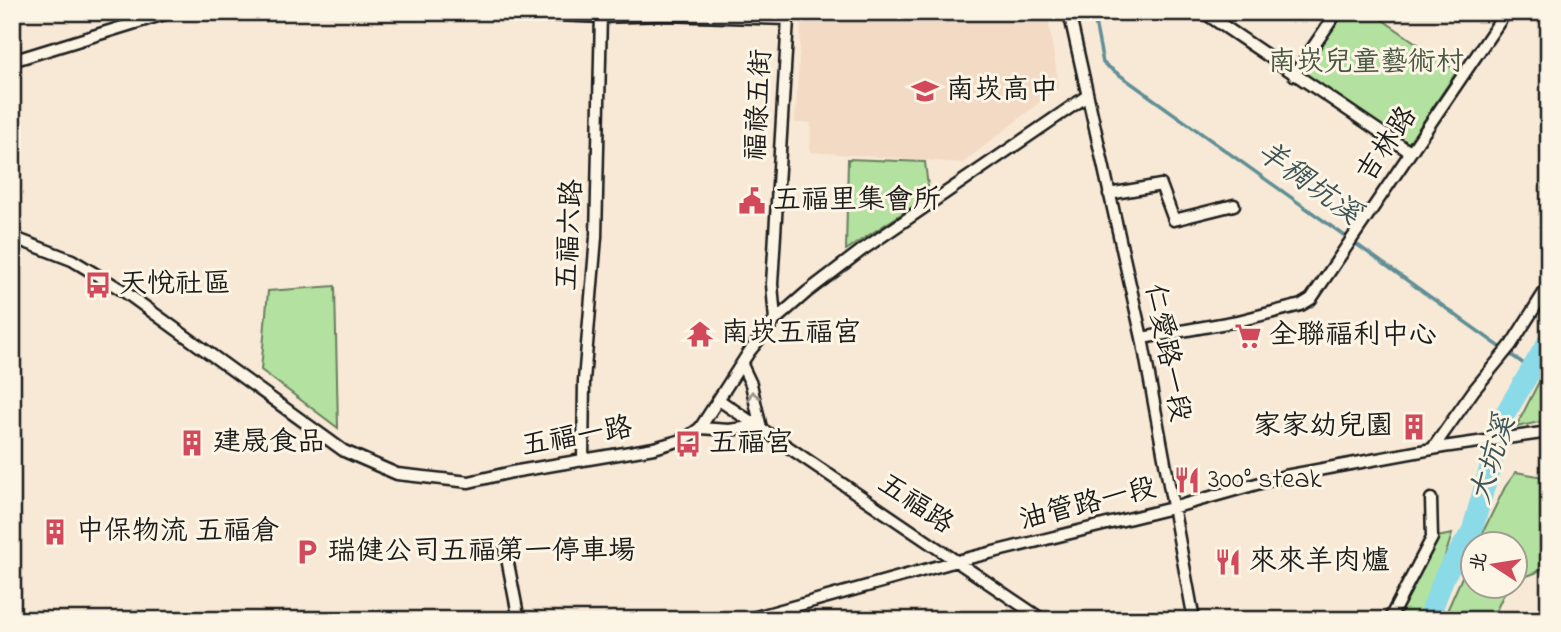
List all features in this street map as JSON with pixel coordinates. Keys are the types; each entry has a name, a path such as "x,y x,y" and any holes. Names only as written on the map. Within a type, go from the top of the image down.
{"street":[{"path":"12,61 171,12"},
{"path":"490,12 601,15"},
{"name":"仁愛路一段","path":"1069,12 1142,338 1194,620"},
{"path":"1203,12 1410,152"},
{"path":"1294,75 1337,12"},
{"name":"吉林路","path":"1142,338 1238,321 1301,305 1311,299 1506,12"},
{"name":"福祿五街","path":"601,15 788,19 772,284 775,320"},
{"name":"五福六路","path":"583,460 584,381 596,237 601,15"},
{"name":"五福一路","path":"12,237 72,260 122,290 329,442 367,463 397,474 469,482 654,448 685,439 700,428 749,352 775,320 807,292 862,250 1087,96"},
{"path":"1109,194 1161,185 1174,220 1234,205"},
{"path":"1438,448 1474,390 1511,345 1549,285"},
{"path":"700,428 729,430 759,427 751,384 742,365"},
{"name":"五福路","path":"719,400 1043,620"},
{"name":"油管路一段","path":"745,620 957,561 1172,508 1285,476 1438,448 1549,432"},
{"path":"1389,620 1432,538 1431,499"},
{"path":"505,548 519,620"}],"shaded area":[{"name":"南崁高中","path":"802,12 1047,12 1059,87 963,163 810,152 811,123 795,123"}],"green space":[{"name":"南崁兒童藝術村","path":"1342,12 1371,12 1457,71 1407,146 1301,74"},
{"path":"848,159 925,162 929,196 846,250"},
{"path":"335,286 338,428 261,370 268,291"},
{"path":"1549,362 1549,420 1516,427"},
{"path":"1516,472 1549,478 1549,564 1530,575 1530,530 1484,530 1505,487"},
{"path":"1452,534 1425,620 1389,620 1432,538"},
{"path":"1460,581 1460,600 1501,600 1496,611 1497,620 1443,620"}],"waterway":[{"name":"羊稠坑溪","path":"1093,12 1103,63 1531,369"},
{"name":"大坑溪","path":"1428,620 1445,575 1472,531 1505,414 1549,340"}],"place":[{"name":"南崁高中","path":"925,91"},
{"name":"五福里集會所","path":"752,201"},
{"name":"天悅社區","path":"98,285"},
{"name":"南崁五福宮","path":"700,334"},
{"name":"全聯福利中心","path":"1248,336"},
{"name":"家家幼兒園","path":"1414,427"},
{"name":"建晟食品","path":"192,443"},
{"name":"五福宮","path":"688,444"},
{"name":"300° steak","path":"1187,480"},
{"name":"中保物流 五福倉","path":"55,532"},
{"name":"瑞健公司五福第一停車場","path":"307,552"},
{"name":"來來羊肉爐","path":"1228,562"}]}
